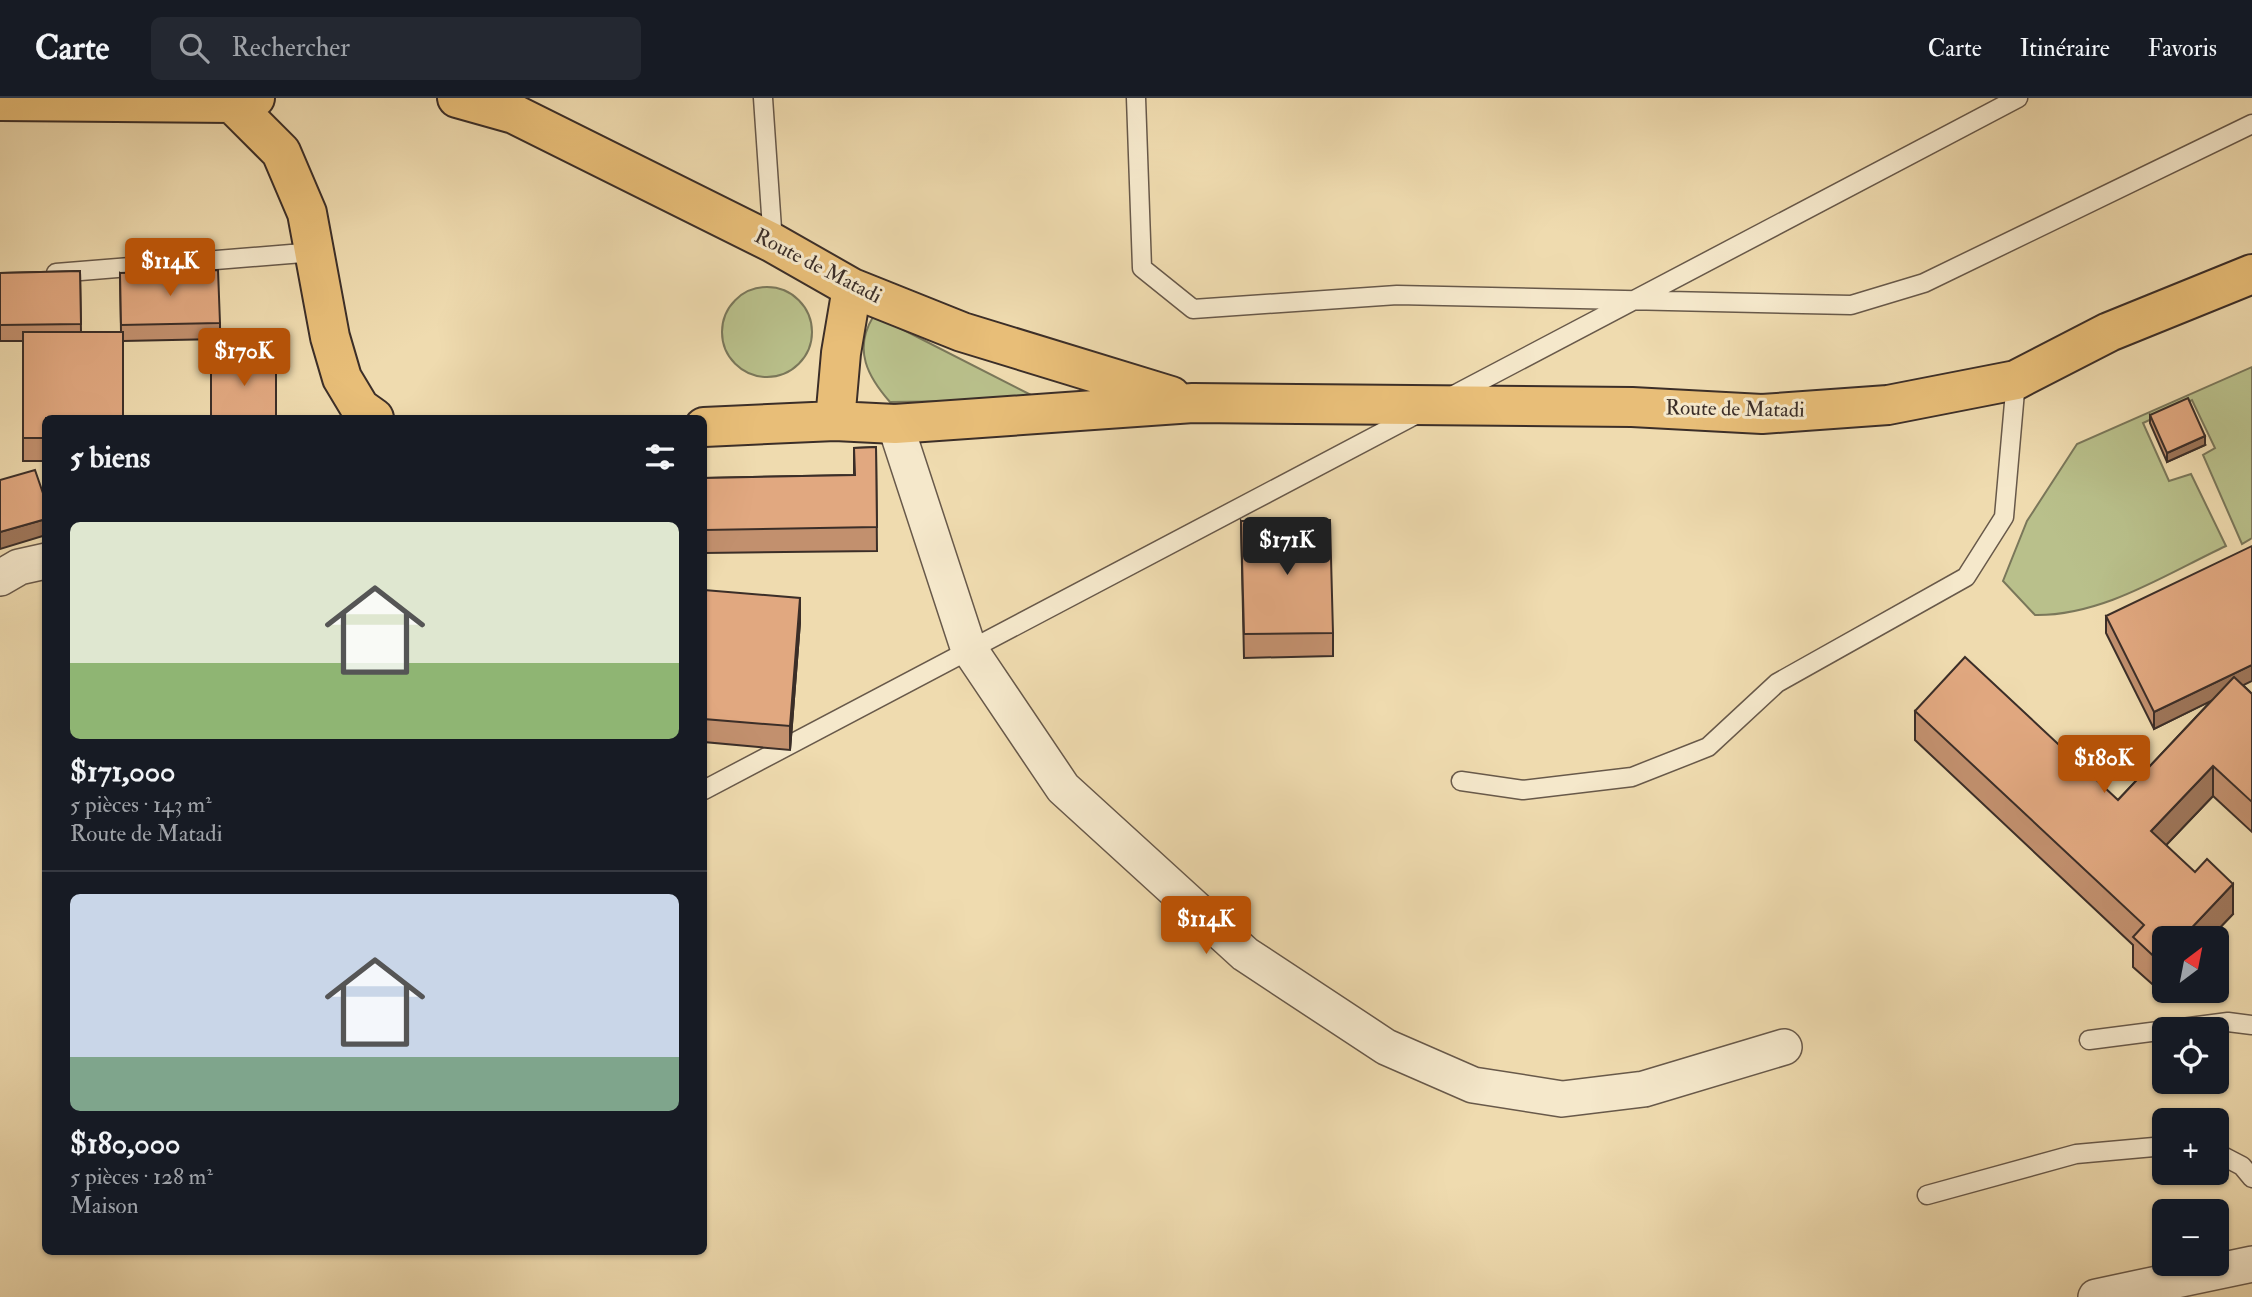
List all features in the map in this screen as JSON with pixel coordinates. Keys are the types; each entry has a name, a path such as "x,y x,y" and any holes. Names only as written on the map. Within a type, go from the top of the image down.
{"main road":[{"name":"Route de Matadi","path":"457,98 514,114 773,243 852,288 962,332 1193,403"},
{"path":"0,101 243,100 281,152 307,213 330,337 342,378 360,408 370,415"},
{"name":"Route de Matadi","path":"707,427 835,421 895,424 1193,403 1632,407 1762,414 1888,405 2016,380 2109,332 2252,275"},
{"path":"835,421 841,353 852,288"}],"street":[{"path":"895,424 968,647 1063,788 1245,954 1386,1047 1473,1085 1562,1099 1644,1089 1784,1047"},
{"path":"0,578 19,567 42,562"},
{"path":"2096,1297 2252,1264"}],"lane":[{"path":"763,98 773,243"},
{"path":"1136,98 1142,268 1193,309 1397,295 1851,305 1924,283 2252,124"},
{"path":"707,788 2018,98"},
{"path":"31,275 315,252"},
{"path":"1461,781 1523,790 1632,777 1696,752 1708,747 1777,683 1966,578 2004,517 2016,380"},
{"path":"2089,1040 2228,1022 2252,1025"},
{"path":"1927,1195 2076,1154 2152,1147"},
{"path":"2229,1159 2242,1166 2252,1178"}],"green space":[{"path":"767,287 784,290 799,300 809,315 812,332 809,349 799,364 784,374 767,377 750,374 735,364 725,349 722,332 725,315 735,300 750,290"},
{"path":"873,317 884,320 1041,400 890,402 875,383 864,352 867,329"},
{"path":"2252,367 2252,538 2242,544 2203,455 2215,448 2192,400 2143,423 2169,481 2191,474 2226,546 2109,601 2085,609 2035,615 2003,581 2027,521 2077,444"}],"building":[{"path":"218,270 220,323 121,325 120,273"},
{"path":"80,271 81,324 0,325 0,273"},
{"path":"23,332 123,332 123,415 42,415 42,438 23,438"},
{"path":"211,357 276,357 276,415 211,415"},
{"path":"2188,398 2205,436 2167,453 2150,415"},
{"path":"876,447 877,527 707,530 707,478 855,475 854,448"},
{"path":"35,470 42,490 42,520 0,532 0,480"},
{"path":"1330,520 1333,633 1244,634 1241,521"},
{"path":"2252,546 2252,665 2154,712 2106,616"},
{"path":"707,590 800,598 790,726 707,719"},
{"path":"1965,657 2118,800 2234,677 2252,694 2252,802 2213,766 2151,831 2195,872 2207,859 2233,884 2193,926 2152,926 2152,955 2133,937 2144,925 1915,711"}]}
